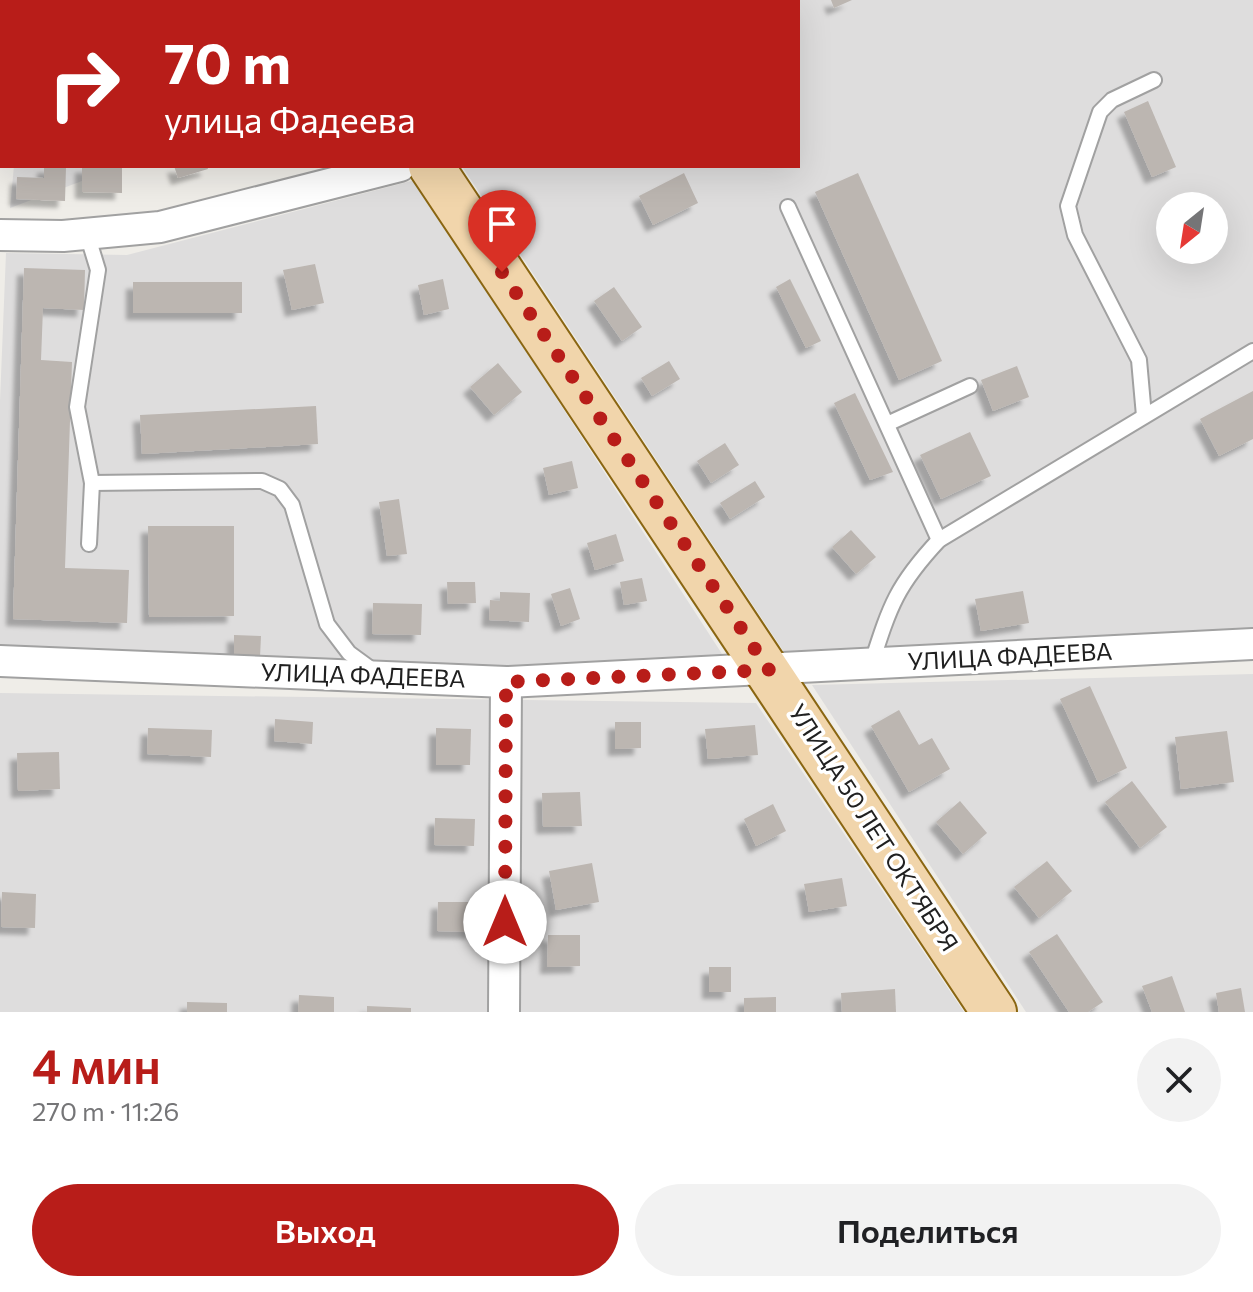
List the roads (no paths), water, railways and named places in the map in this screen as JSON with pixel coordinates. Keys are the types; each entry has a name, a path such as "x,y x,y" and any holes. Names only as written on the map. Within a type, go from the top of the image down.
{"main road":[{"name":"УЛИЦА 50 ЛЕТ ОКТЯБРЯ","path":"432,168 994,1012"}],"street":[{"path":"0,235 87,234 197,221 393,168"},
{"name":"УЛИЦА ФАДЕЕВА","path":"0,661 506,682 1253,644"},
{"path":"504,1012 506,682"}],"lane":[{"path":"1144,416 1139,360 1075,235 1068,206 1100,112 1112,100 1154,80"},
{"path":"788,207 939,540"},
{"path":"87,234 98,270 98,289 86,338 77,407 92,483 89,544"},
{"path":"871,665 891,601 914,567 939,540 1253,351"},
{"path":"887,424 970,386"},
{"path":"92,483 262,481 280,489 292,505 327,624 349,653 382,677"}]}
